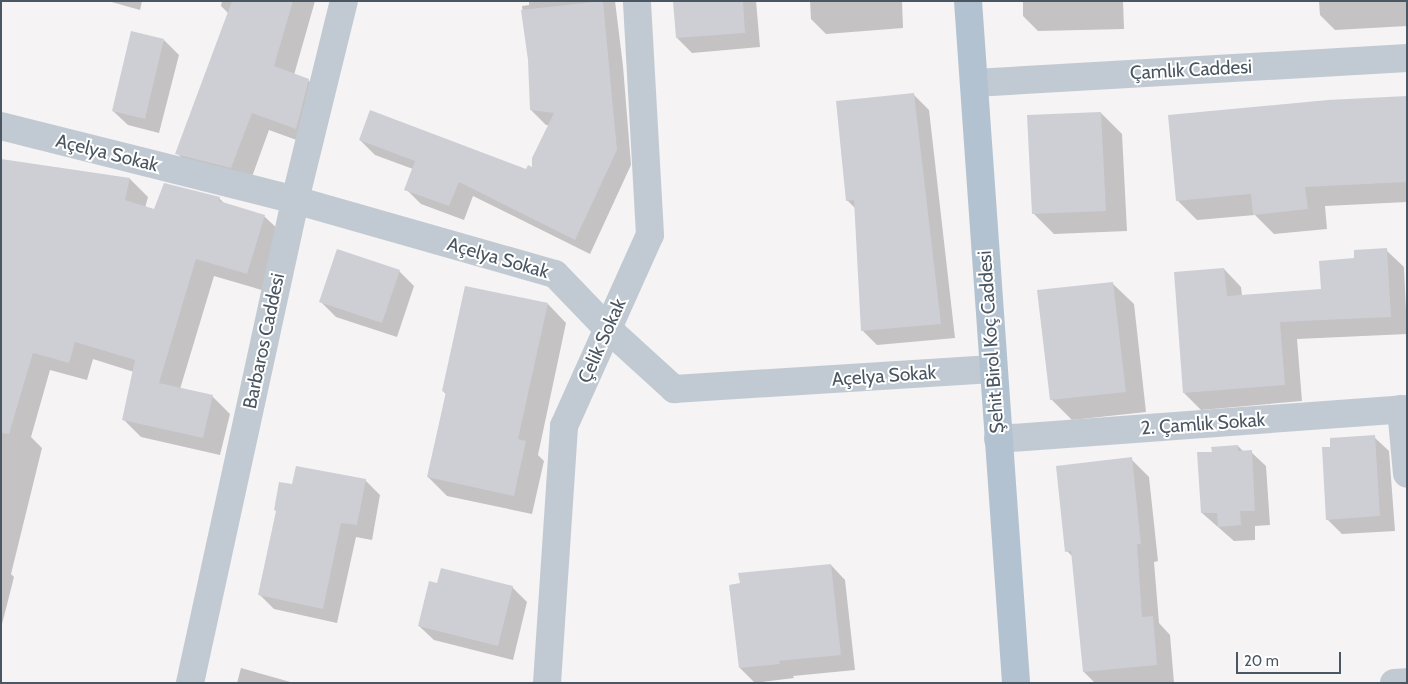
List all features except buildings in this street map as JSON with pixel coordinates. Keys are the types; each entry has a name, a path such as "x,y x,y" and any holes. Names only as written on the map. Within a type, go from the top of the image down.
{"main road":[{"name":"Şehit Birol Koç Caddesi","path":"968,1 992,369 1016,683"}],"street":[{"name":"Barbaros Caddesi","path":"190,683 295,200 344,1"},
{"name":"Çelik Sokak","path":"547,683 564,426 650,235 637,1"},
{"name":"Çamlık Caddesi","path":"974,83 1407,58"},
{"name":"Açelya Sokak","path":"1,126 295,200 555,274 607,328 674,389 992,369"},
{"name":"2. Çamlık Sokak","path":"998,439 1404,409"},
{"path":"1404,409 1407,474"},
{"path":"1394,683 1407,682"}]}
